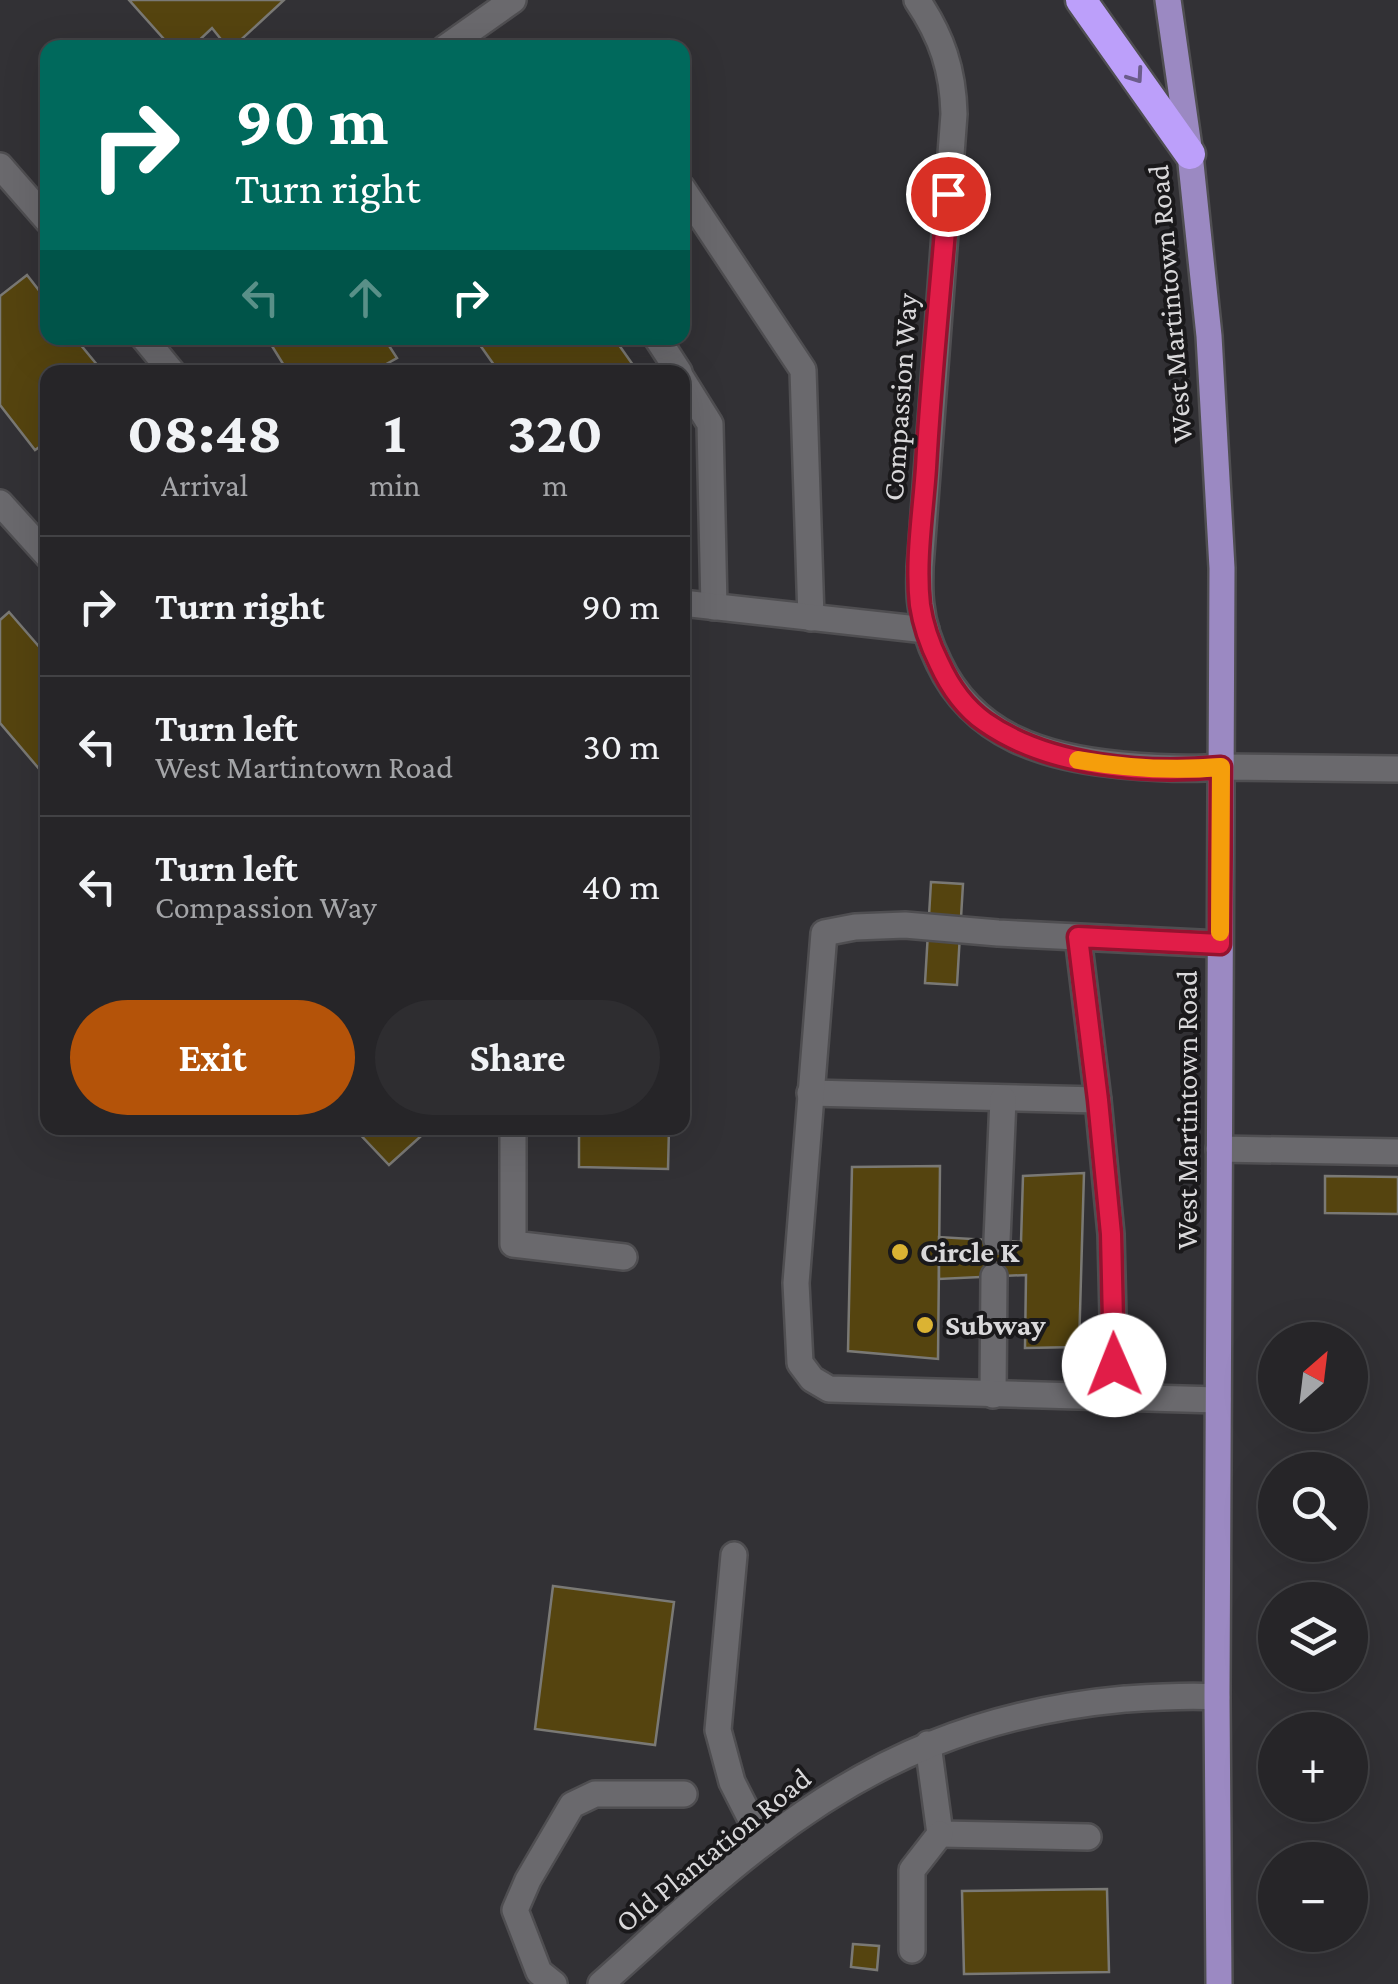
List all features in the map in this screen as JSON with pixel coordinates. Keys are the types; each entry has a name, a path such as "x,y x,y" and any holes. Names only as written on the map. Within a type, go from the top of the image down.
{"highway":[{"path":"1081,0 1190,154"}],"main road":[{"name":"West Martintown Road","path":"1168,0 1190,154 1209,336 1222,568 1219,1984"}],"street":[{"path":"456,40 513,0"},
{"name":"Compassion Way","path":"917,0 939,38 953,83 954,114 920,567 920,605 926,630 948,681 983,721 1045,752 1081,761 1163,768 1398,769"},
{"path":"0,166 40,212"},
{"path":"690,200 803,370 811,618"},
{"path":"150,345 166,365"},
{"path":"690,391 710,424 714,607"},
{"path":"0,503 40,547"},
{"path":"690,605 926,630"},
{"path":"1218,1400 829,1390 800,1363 796,1283 824,932 905,925 1220,944"},
{"path":"1078,937 1111,1234 1115,1398"},
{"path":"810,1093 1098,1100"},
{"path":"997,1240 1004,1099"},
{"path":"512,1135 514,1244 624,1257"},
{"path":"1219,1149 1398,1152"},
{"path":"993,1394 994,1276"},
{"path":"734,1555 718,1730 732,1782 763,1843"},
{"name":"Old Plantation Road","path":"601,1984 763,1843 828,1797 928,1744 1034,1712 1145,1698 1217,1696"},
{"path":"912,1950 912,1870 940,1834 928,1744"},
{"path":"554,1984 538,1972 515,1910 572,1805 595,1794 684,1794"},
{"path":"940,1834 1088,1837"}],"building":[{"path":"129,0 284,0 241,40 222,40 212,28 199,40 165,40"},
{"path":"27,275 40,292 40,345 81,345 97,365 40,365 40,447 35,450 0,405 0,296"},
{"path":"271,345 389,345 397,358 384,365 284,365"},
{"path":"480,345 619,345 633,365 494,365"},
{"path":"9,612 40,648 40,770 0,723 0,620"},
{"path":"931,882 963,884 957,985 925,983"},
{"path":"361,1135 422,1135 389,1165"},
{"path":"579,1135 669,1135 668,1169 579,1167"},
{"path":"940,1166 938,1359 848,1351 852,1167"},
{"path":"1084,1173 1079,1347 1025,1348 1026,1275 939,1279 939,1237 1021,1242 1023,1176"},
{"path":"1325,1176 1398,1177 1398,1214 1325,1213"},
{"path":"553,1586 674,1602 655,1745 535,1729"},
{"path":"1107,1889 1109,1972 964,1974 962,1891"},
{"path":"853,1944 879,1946 877,1970 851,1967"}],"slow traffic":[{"path":"1078,760 1146,768 1221,767 1220,932"}],"place":[{"name":"Circle K","path":"900,1252"},
{"name":"Subway","path":"925,1325"}],"route":[{"path":"948,194 920,567 920,605 933,651 948,681 983,721 1045,752 1081,761 1146,768 1221,767 1220,944 1078,937 1111,1234 1114,1365"}]}
